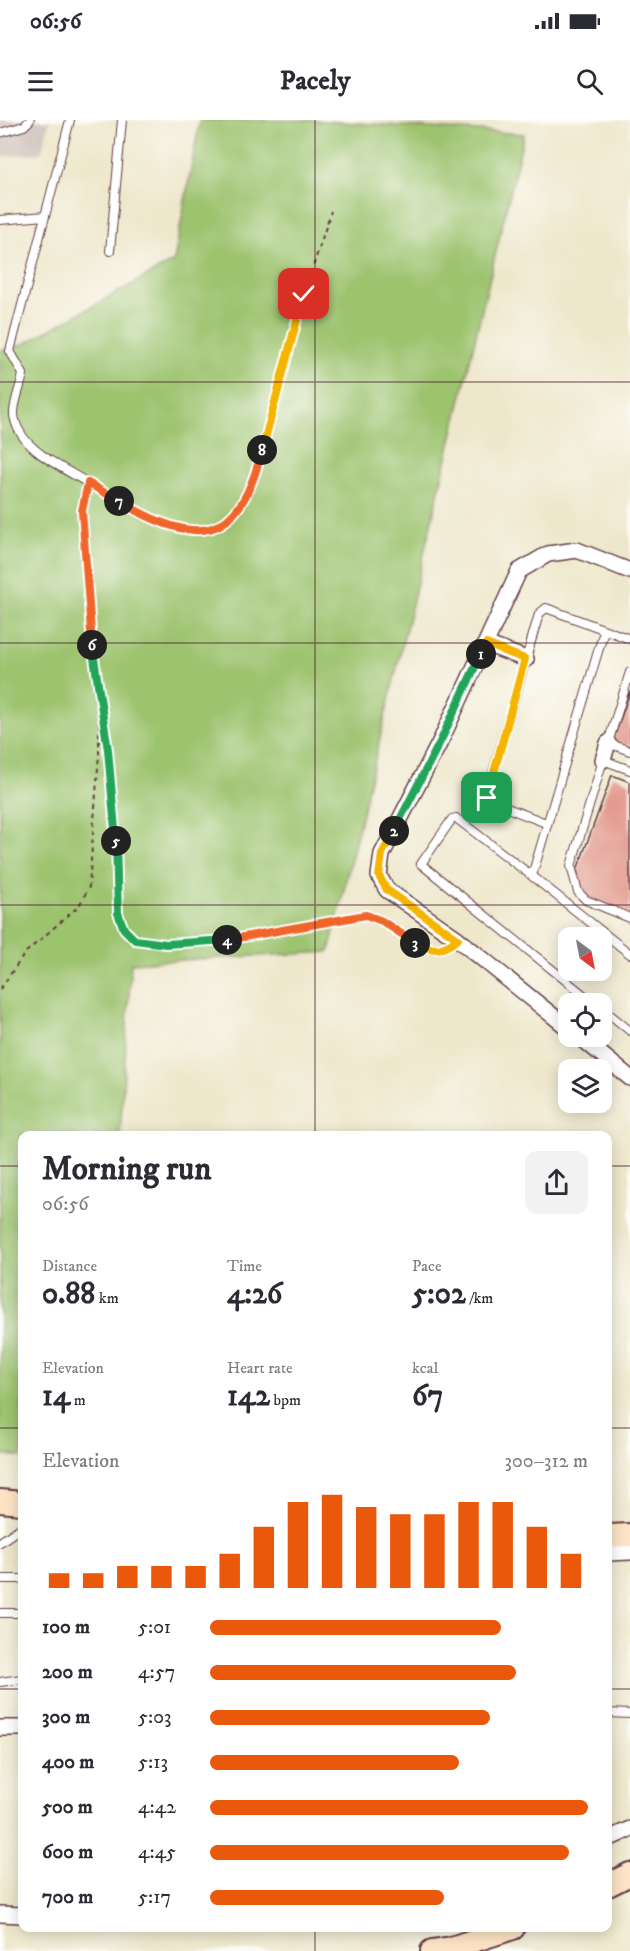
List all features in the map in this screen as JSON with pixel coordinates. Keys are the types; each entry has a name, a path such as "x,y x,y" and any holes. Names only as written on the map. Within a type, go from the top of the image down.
{"street":[{"path":"558,1020 458,939 387,890 379,876 382,854 441,740 519,571 548,554 577,550 630,571"},
{"path":"486,644 525,659"},
{"path":"603,760 608,743"},
{"path":"592,1047 630,1078"},
{"path":"0,1501 18,1503"},
{"path":"612,1536 630,1535"},
{"path":"612,1553 630,1552"},
{"path":"0,1728 18,1728"},
{"path":"612,1837 630,1829"},
{"path":"612,1883 630,1874"},
{"path":"0,1914 18,1915"},
{"path":"432,1951 501,1932"}],"lane":[{"path":"0,133 24,126 30,120"},
{"path":"70,120 10,351 24,374 14,415 23,437 42,454 88,483"},
{"path":"110,251 122,120"},
{"path":"0,220 45,216"},
{"path":"546,823 487,798 525,659 542,609 546,608 630,639"},
{"path":"531,876 604,631"},
{"path":"630,672 608,743 630,751"},
{"path":"630,770 603,760 571,866 578,892 585,900 630,918"},
{"path":"581,993 422,864 452,819 456,818 630,954"},
{"path":"612,1016 630,1031"},
{"path":"0,1542 18,1530"},
{"path":"0,1579 18,1579"},
{"path":"0,1613 18,1613"},
{"path":"0,1682 18,1680"},
{"path":"612,1713 630,1714"}],"path":[{"path":"331,211 304,294 253,483 240,508 226,523 206,530 187,529 141,514 88,483 82,511 89,616 108,750 116,834 118,913 124,929 135,940 166,944 227,940 366,915 431,950 446,949 458,939"},
{"path":"0,989 26,952 79,906 89,887 99,754 99,699"}],"shaded area":[{"path":"0,120 50,120 41,153 0,157"}],"green space":[{"path":"200,120 309,120 524,134 329,952 131,963 120,1131 18,1131 18,1456 0,1454 0,351 24,344 174,261"}],"building":[{"path":"630,691 630,747 613,741"},
{"path":"612,775 630,782 630,915 587,898 581,891 577,870"}],"route":[{"path":"304,294 253,483 240,508 226,523 206,530 187,529 164,523 141,514 88,483 82,511 89,616 108,750 116,834 118,913 124,929 135,940 166,944 227,940 366,915 382,921 415,943 431,950 446,949 458,939 387,890 379,876 382,854 441,740 486,644 525,659 487,798"}]}
